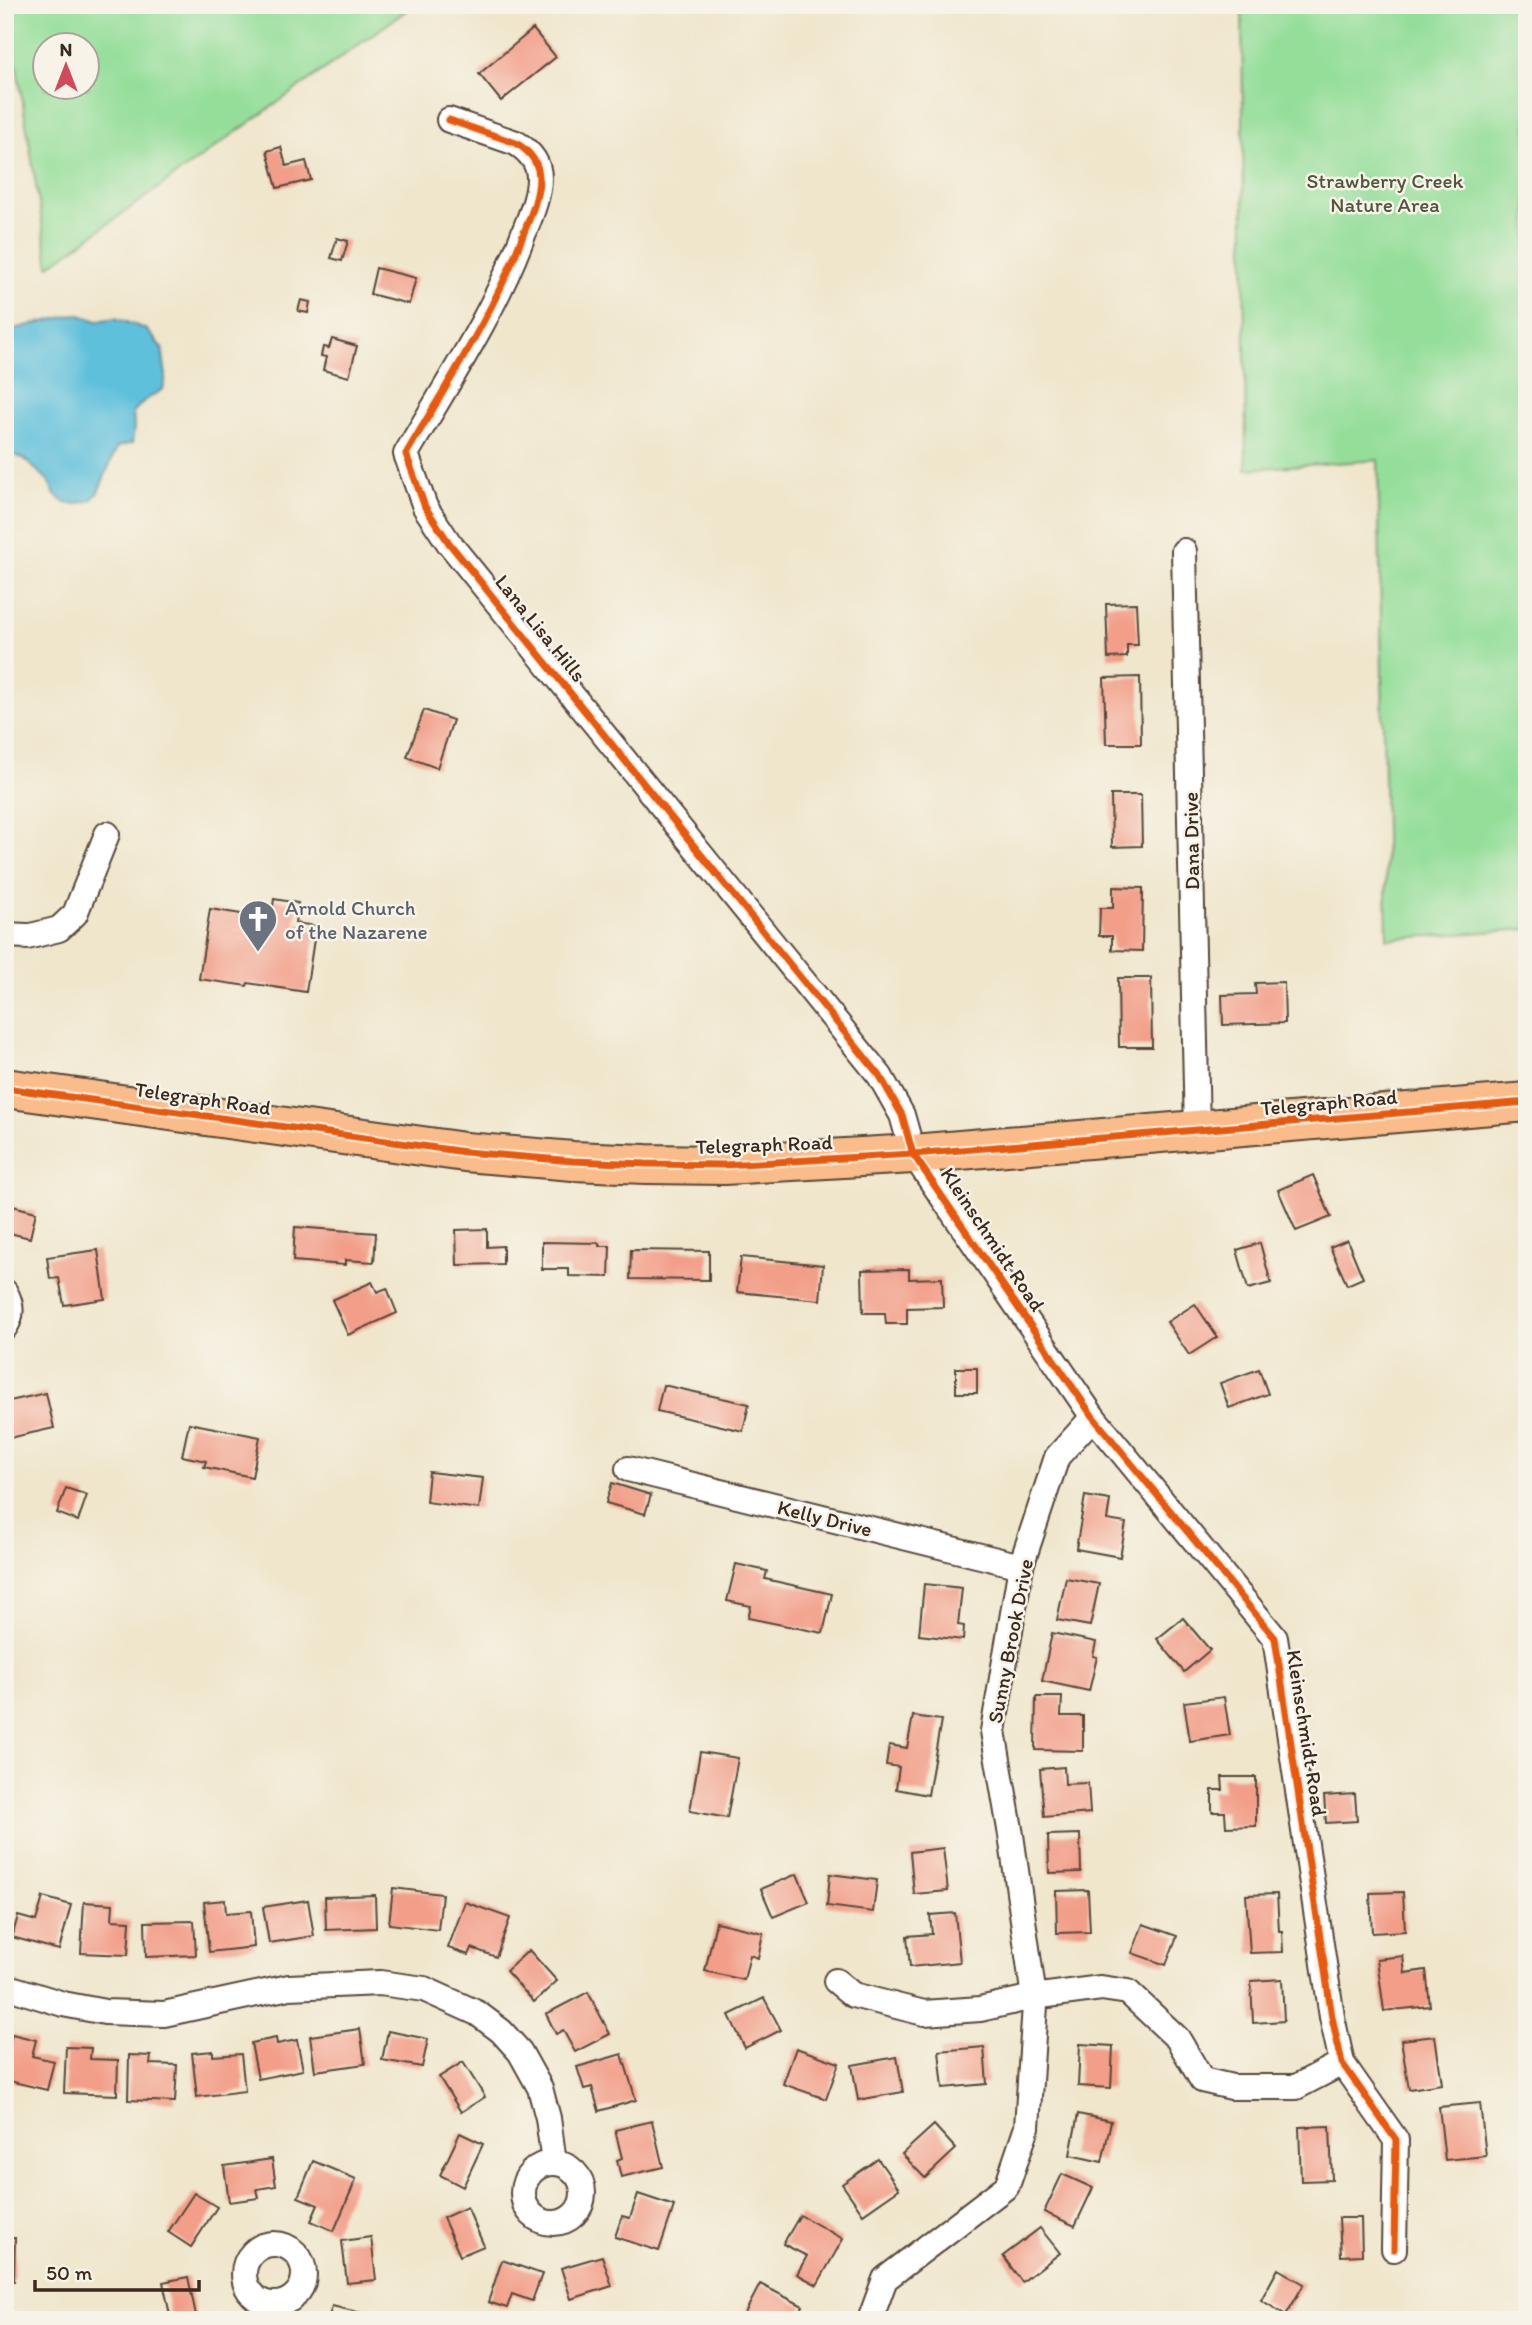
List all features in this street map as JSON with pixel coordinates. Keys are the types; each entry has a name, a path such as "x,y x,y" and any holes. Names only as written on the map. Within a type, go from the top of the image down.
{"main road":[{"name":"Telegraph Road","path":"5,1088 465,1152 573,1161 724,1165 913,1154 1527,1102"}],"street":[{"name":"Lana Lisa Hills","path":"449,120 525,148 533,157 539,176 532,212 503,282 474,339 406,454 425,507 449,543 866,1058 902,1115 913,1154"},
{"name":"Dana Drive","path":"1184,551 1197,1131"},
{"path":"5,935 27,937 59,929 75,914 107,835"},
{"name":"Kleinschmidt Road","path":"913,1154 1093,1417 1275,1638 1332,2017 1342,2063 1396,2140 1394,2249"},
{"path":"5,1292 11,1309 5,1327"},
{"name":"Sunny Brook Drive","path":"870,2320 885,2279 1007,2186 1027,2127 1034,2001 1011,1835 993,1731 1021,1566 1057,1457 1093,1417"},
{"name":"Kelly Drive","path":"628,1469 1021,1566"},
{"path":"836,1981 853,1995 924,2012 980,2009 1101,1988 1128,1992 1178,2039 1202,2080 1232,2087 1296,2087 1342,2063"},
{"path":"5,1986 63,2004 105,2012 164,2014 289,1987 380,1983 424,1989 477,2013 501,2031 520,2052 540,2088 548,2118 554,2163"}],"green space":[{"path":"7,5 414,5 49,266"},
{"name":"Strawberry Creek Nature Area","path":"1242,5 1527,5 1527,929 1387,939 1378,460 1246,469"}],"water":[{"path":"77,314 97,321 115,318 146,329 162,348 166,376 163,389 133,412 132,443 117,447 98,492 91,500 75,504 65,503 55,495 48,480 24,459 5,451 5,331"}],"building":[{"path":"533,29 556,57 501,101 479,74"},
{"path":"281,147 286,166 306,161 311,180 277,188 267,151"},
{"path":"337,238 348,241 342,261 331,258"},
{"path":"376,268 416,278 409,304 370,294"},
{"path":"301,300 310,302 308,313 298,311"},
{"path":"332,339 357,346 349,377 323,370 326,357 321,356 323,347 329,348"},
{"path":"1136,603 1138,645 1127,645 1127,657 1108,658 1106,604"},
{"path":"1140,677 1141,744 1106,744 1104,678"},
{"path":"424,710 453,720 437,768 407,757"},
{"path":"1111,795 1141,795 1142,846 1112,847"},
{"path":"1113,887 1143,888 1142,951 1112,950 1112,936 1099,936 1100,908 1113,908"},
{"name":"Arnold Church of the Nazarene","path":"274,899 298,903 295,923 316,926 306,992 199,979 210,909 271,919"},
{"path":"1118,978 1151,978 1152,1047 1119,1047"},
{"path":"1284,982 1285,1023 1223,1025 1222,995 1256,994 1255,983"},
{"path":"1313,1175 1331,1217 1296,1231 1278,1190"},
{"path":"5,1204 36,1212 30,1238 5,1232"},
{"path":"295,1227 376,1233 374,1262 345,1260 345,1265 293,1261"},
{"path":"487,1229 487,1247 503,1246 503,1264 457,1265 456,1230"},
{"path":"1347,1240 1363,1278 1347,1285 1330,1247"},
{"path":"542,1242 599,1243 599,1246 610,1246 609,1277 569,1276 569,1269 542,1269"},
{"path":"1260,1243 1271,1283 1248,1289 1237,1250"},
{"path":"98,1250 105,1299 64,1305 59,1278 50,1279 47,1257"},
{"path":"631,1250 709,1251 709,1280 630,1279"},
{"path":"741,1257 823,1265 820,1300 737,1292"},
{"path":"909,1269 909,1279 942,1278 943,1307 907,1308 907,1324 886,1324 885,1313 863,1313 862,1270"},
{"path":"372,1282 377,1292 387,1288 397,1313 348,1335 332,1300"},
{"path":"1195,1304 1217,1337 1189,1355 1167,1322"},
{"path":"956,1368 977,1368 977,1393 956,1393"},
{"path":"1259,1369 1268,1394 1229,1408 1220,1383"},
{"path":"663,1385 749,1404 743,1431 657,1411"},
{"path":"46,1393 54,1428 5,1439 5,1402"},
{"path":"189,1423 260,1437 252,1477 204,1467 206,1461 182,1456"},
{"path":"429,1472 483,1478 479,1509 426,1502"},
{"path":"612,1483 651,1495 645,1514 606,1503"},
{"path":"66,1488 87,1495 78,1521 57,1513"},
{"path":"1085,1496 1110,1500 1107,1520 1126,1523 1120,1557 1076,1549"},
{"path":"736,1564 767,1571 765,1579 832,1594 823,1633 748,1618 751,1606 727,1601"},
{"path":"1066,1578 1099,1584 1090,1626 1057,1620"},
{"path":"924,1584 962,1588 958,1625 964,1626 963,1640 919,1635"},
{"path":"1183,1618 1210,1650 1184,1672 1157,1639"},
{"path":"1052,1633 1096,1642 1093,1656 1097,1657 1089,1691 1042,1681"},
{"path":"1036,1697 1062,1697 1061,1716 1083,1716 1083,1751 1035,1750"},
{"path":"1224,1697 1230,1735 1190,1741 1184,1702"},
{"path":"913,1716 941,1720 928,1795 896,1789 899,1767 886,1765 889,1745 907,1748"},
{"path":"700,1752 738,1758 727,1818 690,1811"},
{"path":"1064,1767 1065,1784 1088,1783 1090,1813 1044,1817 1040,1769"},
{"path":"1222,1777 1256,1777 1256,1826 1226,1827 1225,1812 1212,1812 1212,1790 1223,1790"},
{"path":"1355,1794 1357,1821 1326,1823 1324,1796"},
{"path":"1080,1834 1081,1872 1049,1873 1048,1835"},
{"path":"943,1848 948,1891 914,1894 910,1852"},
{"path":"797,1874 809,1902 773,1917 761,1889"},
{"path":"830,1874 877,1880 873,1912 827,1906"},
{"path":"393,1888 442,1894 438,1930 389,1924"},
{"path":"1088,1890 1090,1932 1057,1933 1056,1891"},
{"path":"1403,1892 1405,1931 1372,1933 1370,1893"},
{"path":"1277,1894 1283,1952 1250,1953 1246,1895"},
{"path":"375,1895 376,1928 326,1930 325,1897"},
{"path":"43,1897 71,1905 59,1950 12,1937 18,1916 36,1921"},
{"path":"225,1900 226,1913 251,1911 254,1947 209,1952 204,1902"},
{"path":"308,1900 314,1936 269,1943 263,1907"},
{"path":"84,1902 113,1904 112,1920 130,1921 128,1955 81,1953"},
{"path":"465,1902 510,1918 496,1957 472,1948 469,1955 448,1948"},
{"path":"955,1913 960,1962 910,1967 907,1936 932,1934 930,1915"},
{"path":"194,1921 196,1955 146,1957 145,1922"},
{"path":"716,1922 763,1933 758,1958 750,1955 744,1980 705,1971"},
{"path":"1143,1924 1177,1936 1166,1965 1132,1953"},
{"path":"529,1950 557,1981 534,2002 506,1971"},
{"path":"1403,1956 1405,1973 1426,1970 1430,2006 1384,2011 1377,1959"},
{"path":"1282,1979 1284,2021 1253,2023 1251,1981"},
{"path":"588,1992 610,2034 575,2052 563,2030 556,2034 546,2014"},
{"path":"764,1998 781,2030 745,2048 729,2015"},
{"path":"360,2029 365,2064 315,2071 310,2036"},
{"path":"388,2031 428,2039 422,2067 382,2060"},
{"path":"12,2034 36,2040 32,2056 54,2061 47,2090 5,2080 5,2062"},
{"path":"1435,2036 1442,2084 1409,2089 1401,2040"},
{"path":"276,2038 277,2044 297,2040 303,2070 258,2079 251,2043"},
{"path":"1080,2044 1113,2046 1111,2088 1078,2086"},
{"path":"66,2047 91,2048 90,2059 118,2060 117,2095 64,2093"},
{"path":"984,2047 987,2084 943,2088 939,2051"},
{"path":"796,2048 839,2063 826,2099 783,2084"},
{"path":"213,2051 213,2056 241,2054 245,2091 197,2097 192,2053"},
{"path":"622,2054 636,2100 599,2111 592,2087 584,2089 577,2067"},
{"path":"129,2055 151,2056 150,2064 177,2065 175,2102 128,2100"},
{"path":"897,2057 903,2092 858,2100 852,2065"},
{"path":"463,2062 485,2097 461,2112 439,2077"},
{"path":"1480,2103 1486,2156 1445,2160 1439,2107"},
{"path":"1078,2114 1111,2121 1102,2162 1070,2155"},
{"path":"652,2121 663,2167 621,2177 617,2160 622,2158 615,2130"},
{"path":"934,2125 956,2149 925,2178 902,2154"},
{"path":"1330,2126 1332,2180 1301,2181 1299,2127"},
{"path":"460,2133 483,2144 463,2187 440,2175"},
{"path":"272,2159 276,2186 257,2189 259,2198 229,2202 224,2166"},
{"path":"878,2159 899,2189 863,2214 842,2184"},
{"path":"313,2161 356,2179 334,2231 311,2221 318,2205 298,2197"},
{"path":"1062,2174 1093,2188 1075,2226 1044,2212"},
{"path":"194,2193 217,2207 191,2247 168,2232"},
{"path":"638,2194 674,2206 659,2251 615,2237 622,2216 630,2218"},
{"path":"467,2207 484,2246 460,2256 443,2218"},
{"path":"800,2215 843,2239 817,2285 797,2274 807,2256 783,2244"},
{"path":"1339,2218 1361,2218 1362,2255 1341,2256"},
{"path":"1040,2228 1060,2253 1022,2282 1003,2256"},
{"path":"371,2237 376,2280 347,2283 342,2241"},
{"path":"5,2238 15,2238 14,2281 5,2281"},
{"path":"602,2256 612,2286 571,2299 561,2268"},
{"path":"502,2260 542,2274 532,2301 512,2294 507,2308 488,2302"},
{"path":"1278,2269 1304,2284 1286,2315 1261,2300"},
{"path":"188,2277 197,2320 171,2320 163,2282"},
{"path":"760,2284 803,2306 796,2320 757,2320 745,2313"},
{"path":"332,2306 362,2313 361,2320 328,2320"}],"cycle path":[{"path":"449,120 521,146 535,162 539,172 539,185 531,214 498,292 406,454 425,507 449,543 880,1076 902,1115 913,1154 1093,1417 1275,1638 1332,2017 1342,2063 1396,2140 1394,2249"},
{"path":"5,1088 465,1152 573,1161 724,1165 913,1154 1527,1102"}],"place":[{"name":"Arnold Church of the Nazarene","path":"258,953"}]}
